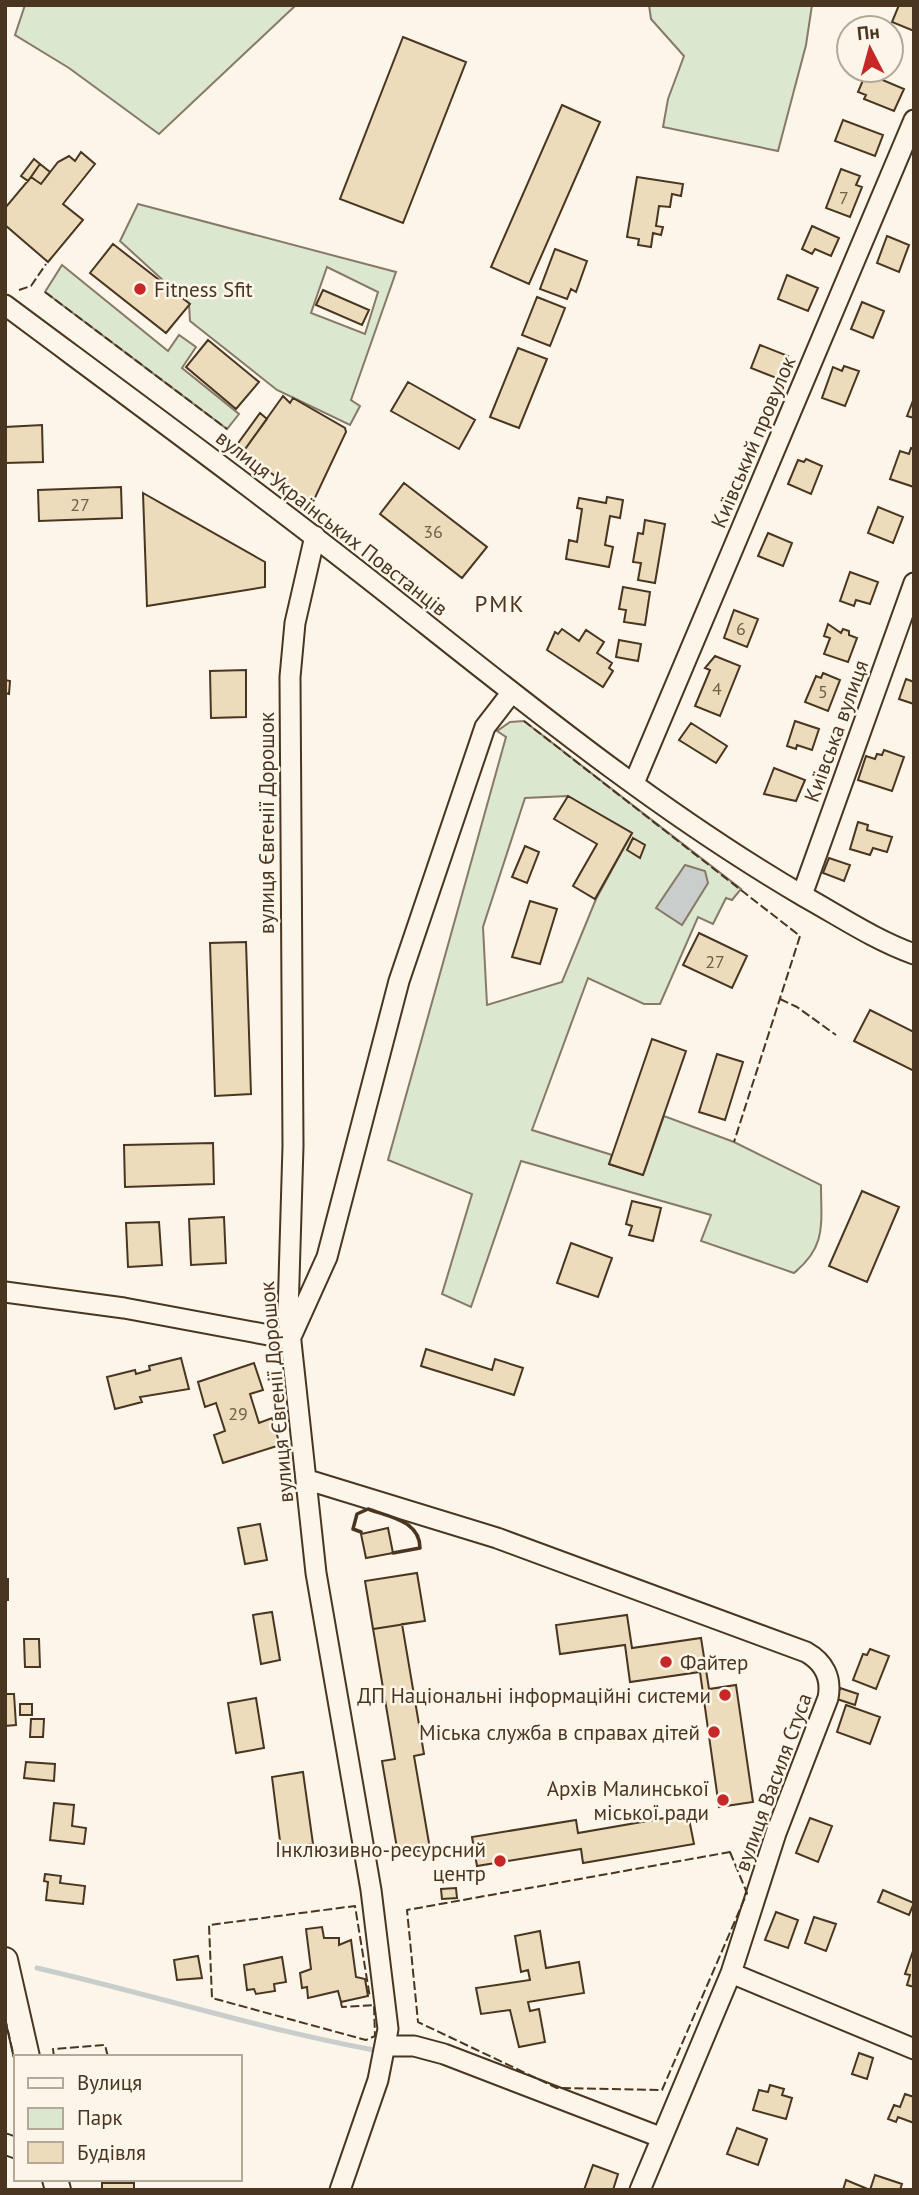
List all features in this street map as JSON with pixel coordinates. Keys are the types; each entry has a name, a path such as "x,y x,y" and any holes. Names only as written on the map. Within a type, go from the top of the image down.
{"main road":[{"path":"5,1960 27,2055"}],"street":[{"name":"Київський провулок","path":"634,783 914,120"},
{"name":"вулиця Українських Повстанців","path":"5,305 316,536 512,692 634,783 749,865 887,944 914,954"},
{"name":"вулиця Євгенії Дорошок","path":"316,536 295,623 290,677 293,1146 287,1290 316,1573 388,2008 387,2046 340,2190"},
{"name":"Київська вулиця","path":"802,895 914,583"},
{"path":"5,1292 124,1308 290,1339 327,1257 399,981 485,727 512,692"},
{"name":"вулиця Василя Стуса","path":"308,1480 496,1538 806,1652 822,1664 830,1681 828,1698 776,1833 731,1973 640,2190"},
{"path":"731,1973 914,2049"},
{"path":"387,2046 414,2046 444,2054 660,2137"}],"green space":[{"path":"25,5 296,5 159,134 69,68 15,35"},
{"path":"649,5 812,5 806,45 778,151 663,127 668,99 684,56 651,19"},
{"path":"138,204 396,272 351,400 360,406 350,425 277,390 190,321 189,304 120,241","holes":["327,267 378,292 365,334 311,313"]},
{"path":"62,265 168,351 179,335 196,347 182,368 239,414 227,429 45,292"},
{"path":"524,721 741,889 732,900 726,898 713,924 698,917 660,1004 644,1004 588,978 532,1130 612,1155 609,1164 643,1175 664,1116 734,1142 821,1185 821,1223 817,1244 805,1263 794,1273 701,1241 711,1215 521,1161 471,1307 442,1294 472,1194 388,1160 506,737 497,731 510,722","holes":["568,796 632,833 596,899 562,982 487,1005 483,927 525,798"]}],"shaded area":[{"path":"685,865 705,871 708,883 682,925 656,908"}],"building":[{"path":"899,5 914,5 914,31 905,27 905,14 895,14"},
{"path":"403,37 466,62 403,223 340,199"},
{"path":"861,84 892,84 904,89 894,111 864,99 866,95 858,92"},
{"path":"562,105 600,122 529,284 491,267"},
{"path":"843,120 883,135 875,156 835,141"},
{"path":"81,152 95,164 63,204 83,220 48,262 5,225 5,208 31,177 41,184 58,162 69,156 75,161"},
{"path":"34,159 40,164 28,181 21,176"},
{"path":"40,164 50,172 41,184 31,177"},
{"path":"841,169 860,176 856,185 862,187 850,217 826,208"},
{"path":"637,177 683,184 681,196 672,194 670,207 659,206 656,226 663,227 661,235 653,233 651,247 638,245 639,239 627,237"},
{"path":"812,226 839,238 831,256 815,249 812,254 802,249"},
{"path":"887,236 909,245 899,272 877,263"},
{"name":"Fitness Sfit","path":"113,244 190,304 166,333 90,273"},
{"path":"555,249 587,261 576,292 571,289 567,299 540,289"},
{"path":"787,275 818,288 808,311 778,299"},
{"path":"323,290 369,310 362,325 316,305"},
{"path":"537,297 565,308 550,346 522,335"},
{"path":"862,302 884,311 873,338 851,329"},
{"path":"208,340 259,382 236,409 186,367"},
{"path":"760,345 788,356 779,379 751,368"},
{"path":"518,348 547,359 519,428 490,417"},
{"path":"844,366 859,371 845,406 822,398 833,367 842,371"},
{"path":"408,382 475,420 459,449 391,411"},
{"path":"283,396 290,403 293,398 345,428 346,432 312,504 243,452"},
{"path":"914,398 914,418 907,416"},
{"path":"260,413 267,419 243,452 236,446"},
{"path":"42,425 43,462 5,463 5,427"},
{"path":"911,448 914,449 914,487 890,479 900,451 909,454"},
{"path":"806,459 822,466 811,494 788,484 798,460 804,462"},
{"path":"404,483 487,547 462,578 380,514"},
{"path":"121,487 122,518 39,521 38,490"},
{"path":"143,493 265,562 265,587 147,606"},
{"path":"607,497 623,500 620,518 610,516 605,545 613,547 609,567 566,559 569,540 577,542 582,509 577,508 579,498 606,503"},
{"path":"878,507 903,517 893,543 868,533"},
{"path":"645,520 665,524 655,583 638,580 641,563 633,562 638,533 643,534"},
{"path":"768,533 792,543 783,566 758,556"},
{"path":"850,572 878,582 870,604 856,600 854,606 840,601"},
{"path":"623,587 650,592 645,625 624,622 626,610 619,609"},
{"path":"734,610 758,619 747,647 724,638"},
{"path":"828,624 841,633 843,629 849,631 849,635 857,638 848,662 824,654 830,638 824,636"},
{"path":"562,629 579,641 586,630 604,642 597,653 612,663 609,668 613,671 603,687 547,650 555,632 558,634"},
{"path":"619,640 641,644 638,661 616,657"},
{"path":"715,656 740,666 720,716 695,706 710,670 705,668"},
{"path":"246,670 246,717 211,718 210,671"},
{"path":"823,673 840,680 828,711 805,702 816,676 821,678"},
{"path":"906,679 914,682 914,704 899,699"},
{"path":"5,680 10,681 9,694 5,693"},
{"path":"795,721 819,729 812,750 797,745 796,749 787,746"},
{"path":"691,723 727,746 716,763 679,740"},
{"path":"884,750 904,757 892,791 858,780 866,756 875,759 877,754 882,755"},
{"path":"774,768 805,780 796,801 764,794"},
{"path":"568,796 632,833 595,899 573,886 597,844 554,819"},
{"path":"858,822 868,825 867,830 892,837 887,852 873,848 870,855 850,849"},
{"path":"633,838 645,845 640,858 627,850"},
{"path":"525,846 539,852 527,883 512,877"},
{"path":"829,858 850,865 844,881 823,873"},
{"path":"530,901 557,909 540,964 512,957"},
{"path":"699,933 747,956 732,988 683,965"},
{"path":"246,942 251,1094 215,1096 210,943"},
{"path":"870,1010 914,1032 914,1071 854,1041"},
{"path":"652,1039 686,1051 643,1175 609,1164"},
{"path":"717,1054 743,1062 725,1120 699,1112"},
{"path":"213,1143 214,1184 125,1187 124,1145"},
{"path":"862,1191 899,1207 867,1282 829,1266"},
{"path":"632,1201 661,1208 653,1241 629,1235 632,1226 626,1224"},
{"path":"224,1217 226,1263 191,1265 189,1219"},
{"path":"159,1222 162,1265 128,1267 126,1223"},
{"path":"571,1243 612,1258 598,1297 557,1283"},
{"path":"426,1349 492,1370 495,1359 523,1368 514,1395 421,1366"},
{"path":"181,1358 189,1389 140,1397 142,1402 115,1409 107,1377 135,1370 136,1374 150,1370 149,1366"},
{"path":"254,1363 263,1390 250,1394 259,1423 272,1418 280,1445 223,1463 214,1435 225,1431 216,1403 205,1407 198,1382"},
{"path":"260,1524 267,1560 245,1564 238,1528"},
{"path":"388,1528 393,1553 366,1558 361,1534"},
{"path":"417,1573 425,1621 373,1629 365,1581"},
{"path":"417,1573 425,1621 402,1624 424,1754 414,1756 430,1849 398,1854 382,1761 395,1759 365,1581"},
{"path":"5,1579 8,1579 8,1600 5,1600"},
{"path":"272,1612 280,1660 261,1664 253,1615"},
{"path":"627,1615 632,1648 701,1638 709,1689 736,1685 753,1802 719,1807 700,1672 630,1682 625,1645 560,1654 556,1625"},
{"path":"24,1639 39,1639 40,1667 25,1667"},
{"path":"870,1649 889,1656 876,1689 853,1680 863,1654 867,1655"},
{"path":"840,1688 858,1694 855,1705 837,1699"},
{"path":"5,1694 14,1694 16,1725 5,1726"},
{"path":"256,1698 264,1748 236,1753 228,1703"},
{"path":"20,1704 32,1704 32,1715 20,1715"},
{"path":"846,1705 880,1717 870,1744 837,1732"},
{"path":"31,1719 44,1719 43,1737 30,1737"},
{"path":"26,1762 55,1764 54,1781 24,1778"},
{"path":"303,1772 313,1844 281,1849 272,1777"},
{"path":"54,1803 74,1805 72,1826 86,1828 84,1844 50,1840"},
{"path":"688,1814 694,1844 583,1863 581,1849 477,1866 472,1837 576,1820 578,1833"},
{"path":"810,1818 832,1826 818,1862 796,1853"},
{"path":"45,1874 61,1876 60,1883 85,1886 83,1904 46,1900 48,1882 44,1881"},
{"path":"456,1888 457,1898 442,1899 441,1889"},
{"path":"883,1890 914,1903 909,1915 878,1902"},
{"path":"776,1912 798,1920 788,1948 765,1940"},
{"path":"814,1917 836,1924 826,1951 805,1943"},
{"path":"322,1927 324,1938 339,1938 339,1945 351,1940 356,1977 365,1979 368,1996 341,2002 338,1991 308,1998 307,1987 302,1988 300,1973 311,1969 306,1929"},
{"path":"540,1931 546,1968 579,1962 584,1993 528,2002 530,2011 539,2009 545,2042 519,2047 510,2010 481,2014 476,1988 530,1980 528,1970 521,1972 515,1936"},
{"path":"913,1951 914,1987 907,1985 910,1975 905,1974"},
{"path":"198,1956 202,1978 177,1980 174,1960"},
{"path":"282,1957 286,1982 274,1984 275,1991 256,1994 254,1989 247,1990 244,1965"},
{"path":"859,2053 873,2058 867,2079 852,2074"},
{"path":"770,2085 784,2089 782,2095 792,2098 786,2119 753,2110 759,2090 768,2092"},
{"path":"905,2094 914,2097 914,2123 898,2117 896,2122 888,2119 894,2105 900,2107"},
{"path":"737,2128 767,2139 758,2165 727,2154"},
{"path":"593,2165 618,2174 613,2190 584,2190"},
{"path":"875,2175 902,2184 900,2190 870,2190"},
{"path":"846,2180 870,2190 843,2190"},
{"path":"102,2183 134,2183 134,2190 102,2190"}],"waterway":[{"path":"37,1968 289,2032 374,2050"}],"fence":[{"path":"19,290 31,286 46,264"},
{"path":"45,292 227,429"},
{"path":"524,721 800,936 734,1142"},
{"path":"780,999 797,1007 836,1035"},
{"path":"730,1852 747,1893 662,2090 557,2088 418,2022 407,1910 730,1852"},
{"path":"341,2003 342,2007 374,2005 375,2036 366,2040 212,1998 209,1925 355,1906 370,1998"},
{"path":"5,2018 14,2057"},
{"path":"54,2055 53,2049 105,2045 108,2055"}],"wall":[{"path":"361,1532 353,1529 357,1514 368,1509 402,1521 415,1532 420,1548 393,1553"}],"place":[{"name":"Fitness Sfit","path":"140,289"},
{"name":"Файтер","path":"666,1662"},
{"name":"ДП Національні інформаційні системи","path":"725,1695"},
{"name":"Міська служба в справах дітей","path":"714,1732"},
{"name":"Архів Малинської міської ради","path":"723,1800"},
{"name":"Інклюзивно-ресурсний центр","path":"500,1861"}],"district":[{"name":"PMK","path":"500,603"}]}
